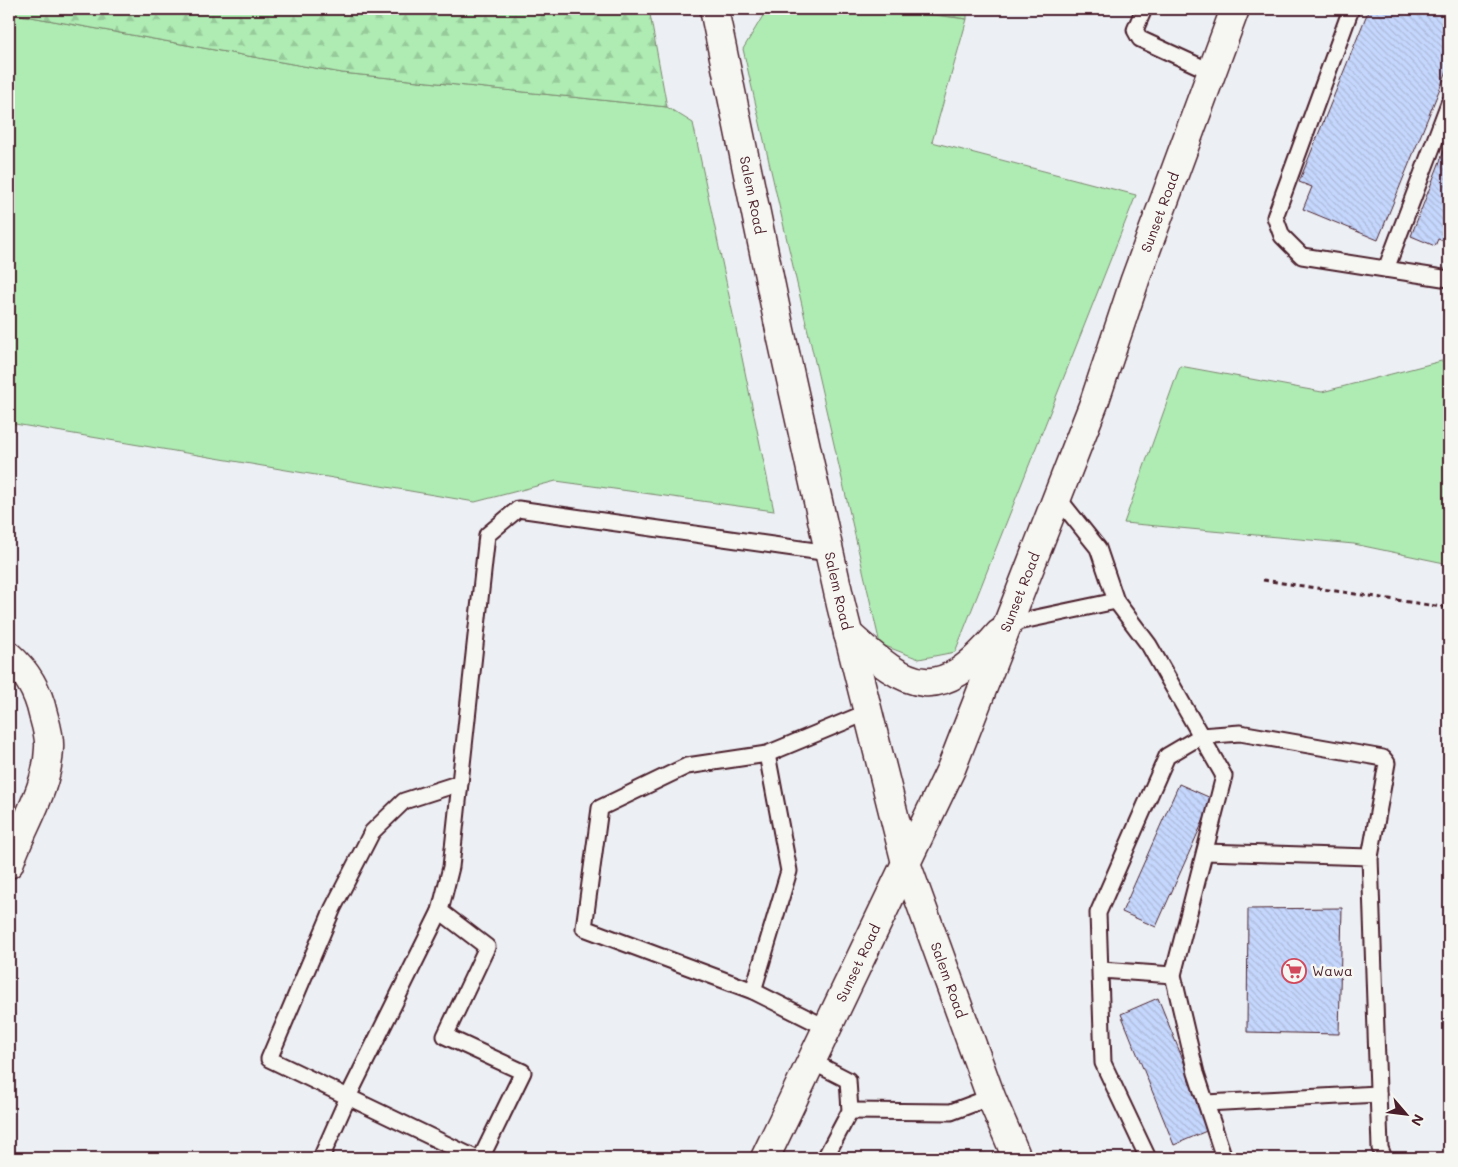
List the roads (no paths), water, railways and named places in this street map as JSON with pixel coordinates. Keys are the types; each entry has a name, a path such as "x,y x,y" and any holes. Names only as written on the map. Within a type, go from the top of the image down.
{"street":[{"name":"Salem Road","path":"714,9 780,330 829,553 906,863 991,1097 1017,1158"},
{"name":"Sunset Road","path":"765,1158 951,769 1094,403 1135,280 1235,9"},
{"path":"848,634 897,674 929,684 952,676 977,660 1008,624"},
{"path":"9,656 26,674 39,697 48,735 49,748 41,788 9,864"}],"lane":[{"path":"1144,9 1135,30 1140,39 1212,72"},
{"path":"1351,9 1275,217 1282,236 1302,256 1449,279"},
{"path":"1386,269 1449,103"},
{"path":"1058,498 1098,548 1116,602 1149,645 1224,776 1173,975 1196,1073 1224,1158"},
{"path":"321,1158 348,1097 440,911 451,867 487,535 518,509 829,553"},
{"path":"1008,624 1116,602"},
{"path":"827,1028 753,991 584,928 600,808 686,766 766,754 868,712"},
{"path":"1148,1158 1104,1063 1098,913 1167,756 1201,736 1240,733 1383,758 1387,763 1370,857 1380,1148 1384,1158"},
{"path":"753,991 789,871 766,754"},
{"path":"460,783 404,801 372,832 333,908 269,1059 476,1158"},
{"path":"1205,852 1370,857"},
{"path":"440,911 487,947 445,1036 522,1072 481,1158"},
{"path":"1101,970 1173,975"},
{"path":"811,1061 848,1080 850,1111 825,1158"},
{"path":"1206,1104 1378,1094"},
{"path":"850,1111 951,1112 991,1097"}],"place":[{"name":"Wawa","path":"1294,971"}]}
